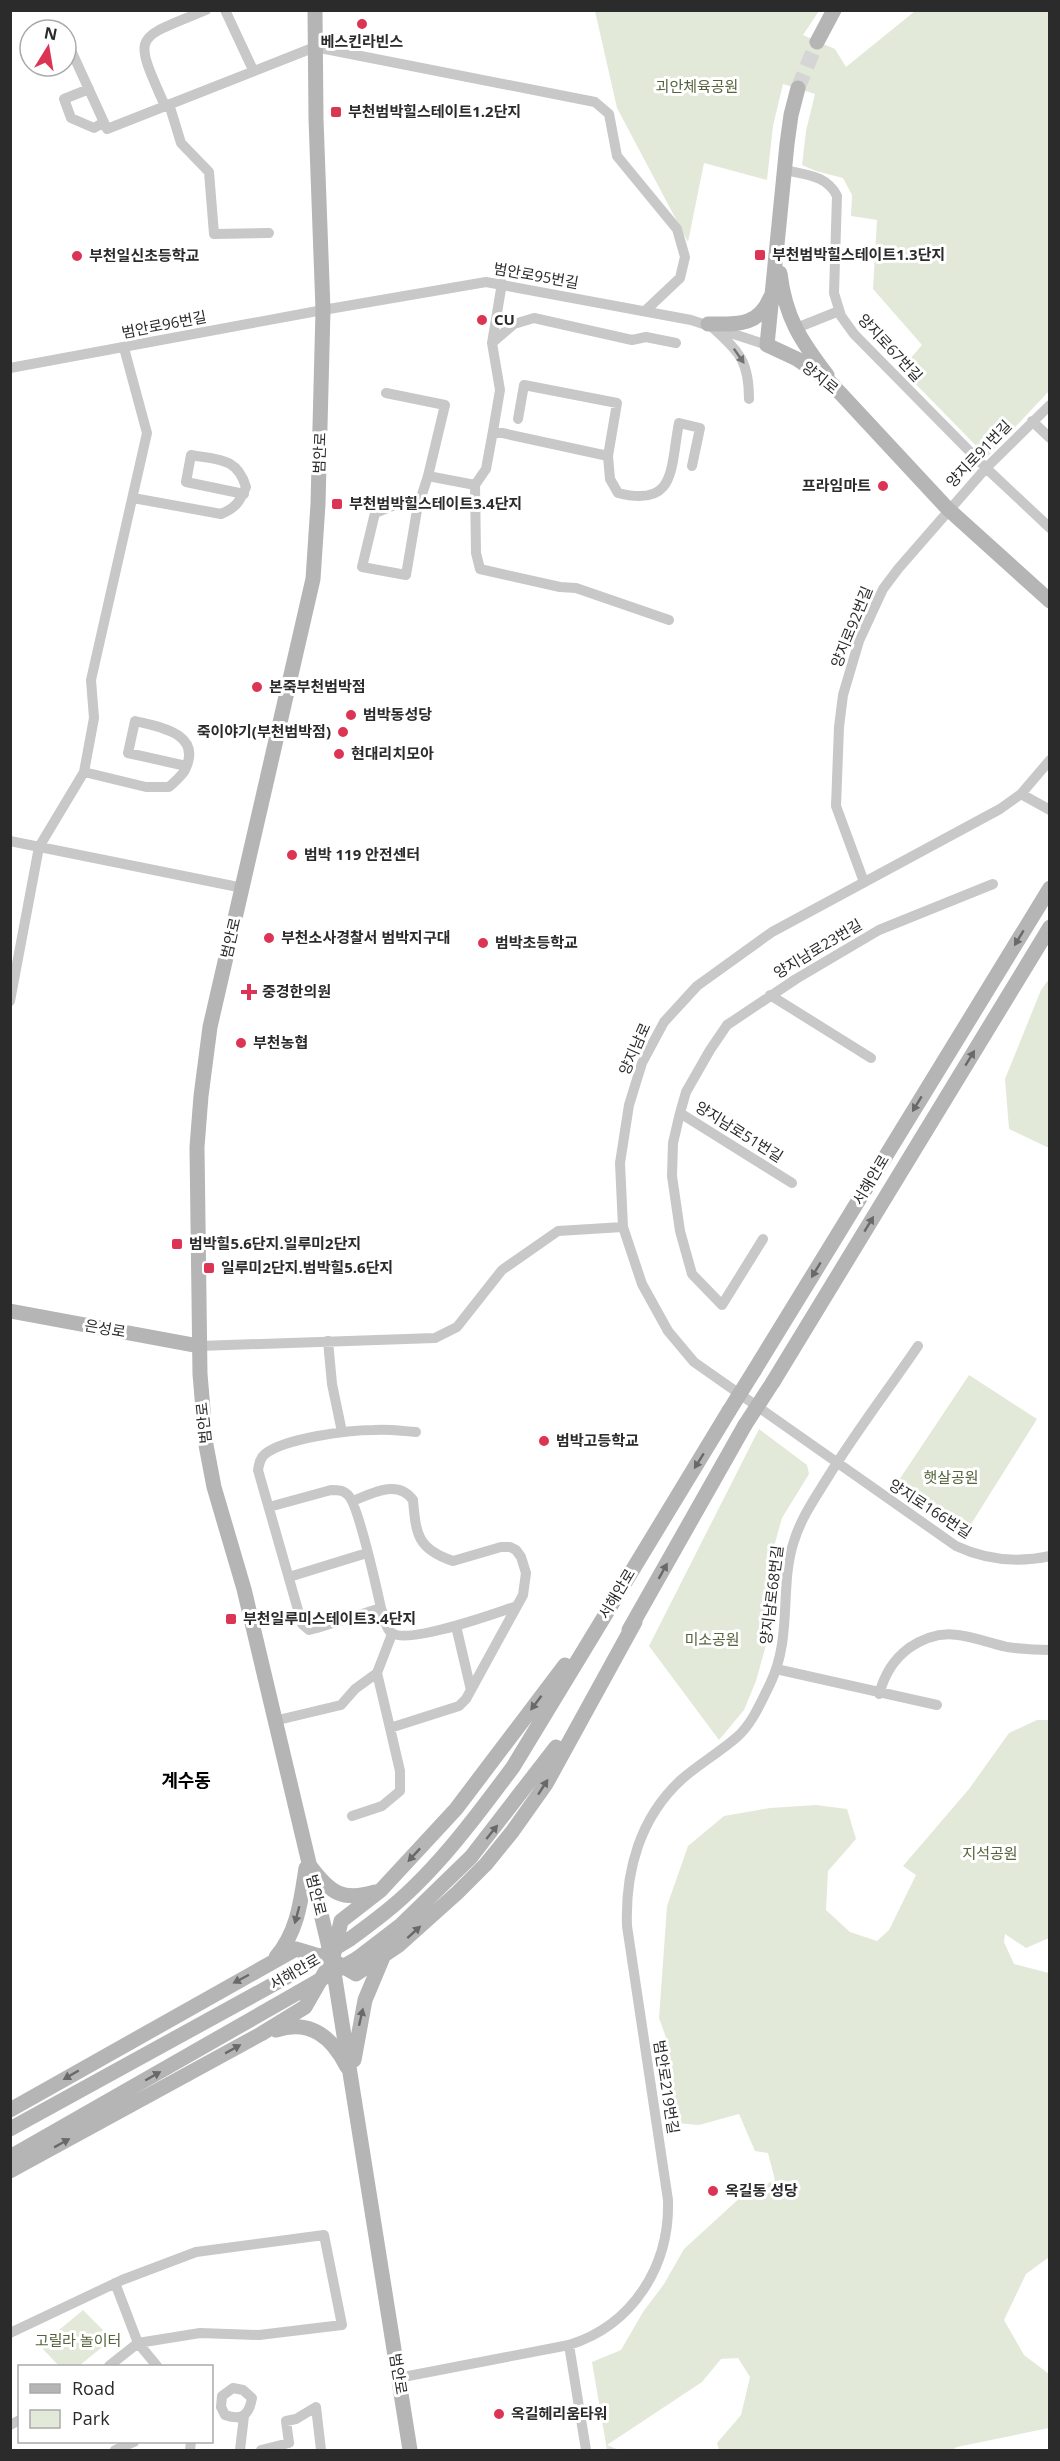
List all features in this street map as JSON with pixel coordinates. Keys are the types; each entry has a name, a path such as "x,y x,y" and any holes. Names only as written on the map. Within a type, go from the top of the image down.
{"main road":[{"name":"범안로","path":"315,10 316,119 323,310 318,504 313,579 210,1027 197,1147 199,1346 203,1423 214,1487 244,1589 332,1960 410,2451"},
{"path":"818,42 834,10"},
{"path":"767,345 791,115 798,88"},
{"path":"777,244 785,302 795,329 853,408"},
{"path":"708,324 736,324 754,320 765,310 772,292"},
{"name":"양지로","path":"767,345 797,359 828,380 948,509 1050,601"},
{"name":"서해안로","path":"10,2129 294,1973 350,1939 414,1886 475,1817 530,1741 610,1606 1050,888"},
{"name":"서해안로","path":"10,2157 358,1958 401,1925 471,1857 491,1834 548,1760 635,1622 746,1425 1050,927"},
{"name":"은성로","path":"10,1311 199,1346"},
{"path":"10,2171 261,2034 305,2007 332,1960 341,1921 381,1890 456,1809 610,1606"},
{"path":"10,2110 296,1949 332,1960 356,1974 382,1957 457,1893 486,1864 512,1832 546,1784 635,1622"},
{"path":"307,1862 317,1875 338,1894 360,1897 381,1890"},
{"path":"272,1962 284,1949 298,1914 307,1862"},
{"path":"352,2075 366,2000 382,1957"},
{"path":"261,2034 287,2026 313,2029 333,2047 352,2075"}],"street":[{"path":"206,10 152,33 144,42 145,61 167,105 181,142 209,172 214,234 269,233"},
{"path":"225,10 253,70"},
{"path":"78,65 107,129 315,47 595,102 609,114 617,156 677,229 685,257 680,278 645,311"},
{"path":"89,89 64,99 71,117 94,128 104,122"},
{"name":"양지로67번길","path":"785,170 821,178 832,185 837,196 834,293 839,311 854,334 986,468 1050,528"},
{"name":"범안로95번길","path":"323,310 486,282 708,324 767,345"},
{"path":"502,284 492,343 500,390 486,469 476,484 476,554 480,569 560,587 576,588 669,620"},
{"name":"범안로96번길","path":"10,368 323,310"},
{"path":"795,329 839,311"},
{"path":"492,343 514,324 534,318 632,340 646,337 676,343"},
{"path":"708,324 737,352 747,367 749,399"},
{"path":"10,1001 39,847 84,772 94,718 91,680 147,433 124,348"},
{"path":"518,419 524,385 617,403 608,456 610,479 618,493 639,498 657,493 667,484 679,423 700,428 692,466"},
{"path":"386,393 445,405 428,476 417,510 406,575 362,567 375,513 402,502"},
{"name":"양지로91번길","path":"948,509 1050,405"},
{"name":"양지로91번길","path":"1032,421 1050,438"},
{"path":"493,431 608,456"},
{"path":"134,498 221,514 233,509 243,494 246,487 243,476 234,465 191,455 186,482 243,494"},
{"path":"428,476 476,484"},
{"name":"양지로92번길","path":"864,882 836,806 839,727 843,695 859,641 883,590 948,509"},
{"path":"84,772 146,787 169,787 185,770 186,766 189,750 181,735 168,729 135,721 128,753 186,766"},
{"name":"양지남로","path":"836,1464 694,1362 668,1331 642,1284 623,1227 620,1163 629,1105 642,1063 664,1022 697,986 772,932 921,853 1021,794 1050,760"},
{"path":"1021,794 1050,810"},
{"path":"10,841 243,888"},
{"name":"양지남로23번길","path":"871,1058 770,995 879,930 993,884"},
{"path":"680,1113 686,1092 727,1026 770,995"},
{"name":"양지남로51번길","path":"763,1239 722,1305 692,1274 680,1231 672,1176 673,1143 680,1113 792,1183"},
{"path":"199,1346 435,1338 457,1327 502,1270 558,1231 623,1227"},
{"path":"328,1341 332,1384 342,1432"},
{"name":"양지남로68번길","path":"776,1669 784,1631 794,1541 809,1508 836,1464 918,1346"},
{"path":"381,1608 309,1630 302,1624 258,1470 259,1464 265,1454 279,1447 342,1432 377,1429 416,1432"},
{"name":"양지로166번길","path":"836,1464 936,1534 975,1555 1016,1560 1050,1556"},
{"path":"353,1501 374,1492 393,1488 402,1489 413,1500 415,1529 420,1540 430,1551 453,1561 510,1546 516,1550 526,1573 526,1585 517,1606 471,1690 459,1706 390,1728"},
{"path":"269,1507 331,1490 340,1490 353,1501 381,1608 392,1634 416,1635 456,1626 517,1606"},
{"path":"289,1577 367,1553"},
{"path":"456,1626 471,1690"},
{"path":"274,1721 340,1705 377,1673 392,1634"},
{"path":"879,1694 886,1674 899,1655 931,1635 962,1635 1010,1647 1050,1650"},
{"path":"776,1669 879,1694 937,1705"},
{"name":"범안로219번길","path":"398,2378 569,2345 599,2333 635,2302 657,2267 667,2228 666,2186 627,1926 627,1892 631,1868 639,1843 657,1808 681,1780 745,1729 776,1669"},
{"path":"352,1816 381,1806 400,1791 400,1771 377,1673"},
{"path":"10,2333 115,2283 195,2252 324,2235 342,2325 258,2335 200,2333 138,2343 111,2365"},
{"path":"115,2283 138,2343 155,2365"},
{"path":"569,2345 586,2451"},
{"path":"261,2451 289,2443 286,2421 296,2419 316,2407 321,2451"},
{"path":"240,2450 244,2416"},
{"path":"115,2451 132,2443"}],"green space":[{"name":"괴안체육공원","path":"595,11 819,11 803,35 835,49 846,67 915,11 1049,11 1049,391 987,457 901,369 922,345 873,289 877,220 851,216 852,195 843,178 802,165 806,131 815,94 783,84 773,126 767,180 704,163 688,242 617,108"},
{"path":"1049,979 1049,1148 1009,1129 1005,1079 1041,990"},
{"name":"햇살공원","path":"969,1375 1037,1419 963,1537 893,1489"},
{"name":"미소공원","path":"759,1429 807,1465 809,1474 782,1518 773,1550 771,1607 766,1645 756,1681 744,1710 719,1740 649,1646"},
{"name":"지석공원","path":"1037,1720 1049,1720 1049,1938 1026,1948 1005,1934 1004,1942 1014,1964 1049,1973 1049,2257 1026,2274 1004,2320 1024,2355 1049,2374 1049,2428 957,2447 952,2450 719,2450 717,2443 741,2415 750,2377 738,2358 721,2359 702,2382 607,2445 619,2450 607,2450 592,2362 621,2350 684,2249 743,2195 775,2180 768,2153 755,2151 739,2114 699,2125 676,2123 668,2068 668,2043 659,2018 667,1906 688,1846 724,1816 770,1808 816,1805 847,1809 856,1839 828,1871 826,1910 850,1932 877,1941 889,1930 916,1875 903,1866 969,1789 1009,1733"},
{"name":"고릴라 놀이터","path":"83,2310 112,2339 80,2365 58,2365 40,2346"}],"tunnel":[{"path":"798,88 817,42"}],"place":[{"name":"베스킨라빈스","path":"362,24"},
{"name":"부천범박힐스테이트1.2단지","path":"336,112"},
{"name":"부천범박힐스테이트1.3단지","path":"760,255"},
{"name":"부천일신초등학교","path":"77,256"},
{"name":"CU","path":"482,320"},
{"name":"프라임마트","path":"883,486"},
{"name":"부천범박힐스테이트3.4단지","path":"337,504"},
{"name":"본죽부천범박점","path":"257,687"},
{"name":"범박동성당","path":"351,715"},
{"name":"죽이야기(부천범박점)","path":"343,732"},
{"name":"현대리치모아","path":"339,754"},
{"name":"범박 119 안전센터","path":"292,855"},
{"name":"부천소사경찰서 범박지구대","path":"269,938"},
{"name":"범박초등학교","path":"483,943"},
{"name":"중경한의원","path":"249,992"},
{"name":"부천농협","path":"241,1043"},
{"name":"범박힐5.6단지.일루미2단지","path":"177,1244"},
{"name":"일루미2단지.범박힐5.6단지","path":"209,1268"},
{"name":"범박고등학교","path":"544,1441"},
{"name":"부천일루미스테이트3.4단지","path":"231,1619"},
{"name":"옥길동 성당","path":"713,2191"},
{"name":"옥길헤리움타워","path":"499,2414"}],"district":[{"name":"계수동","path":"186,1781"}]}
